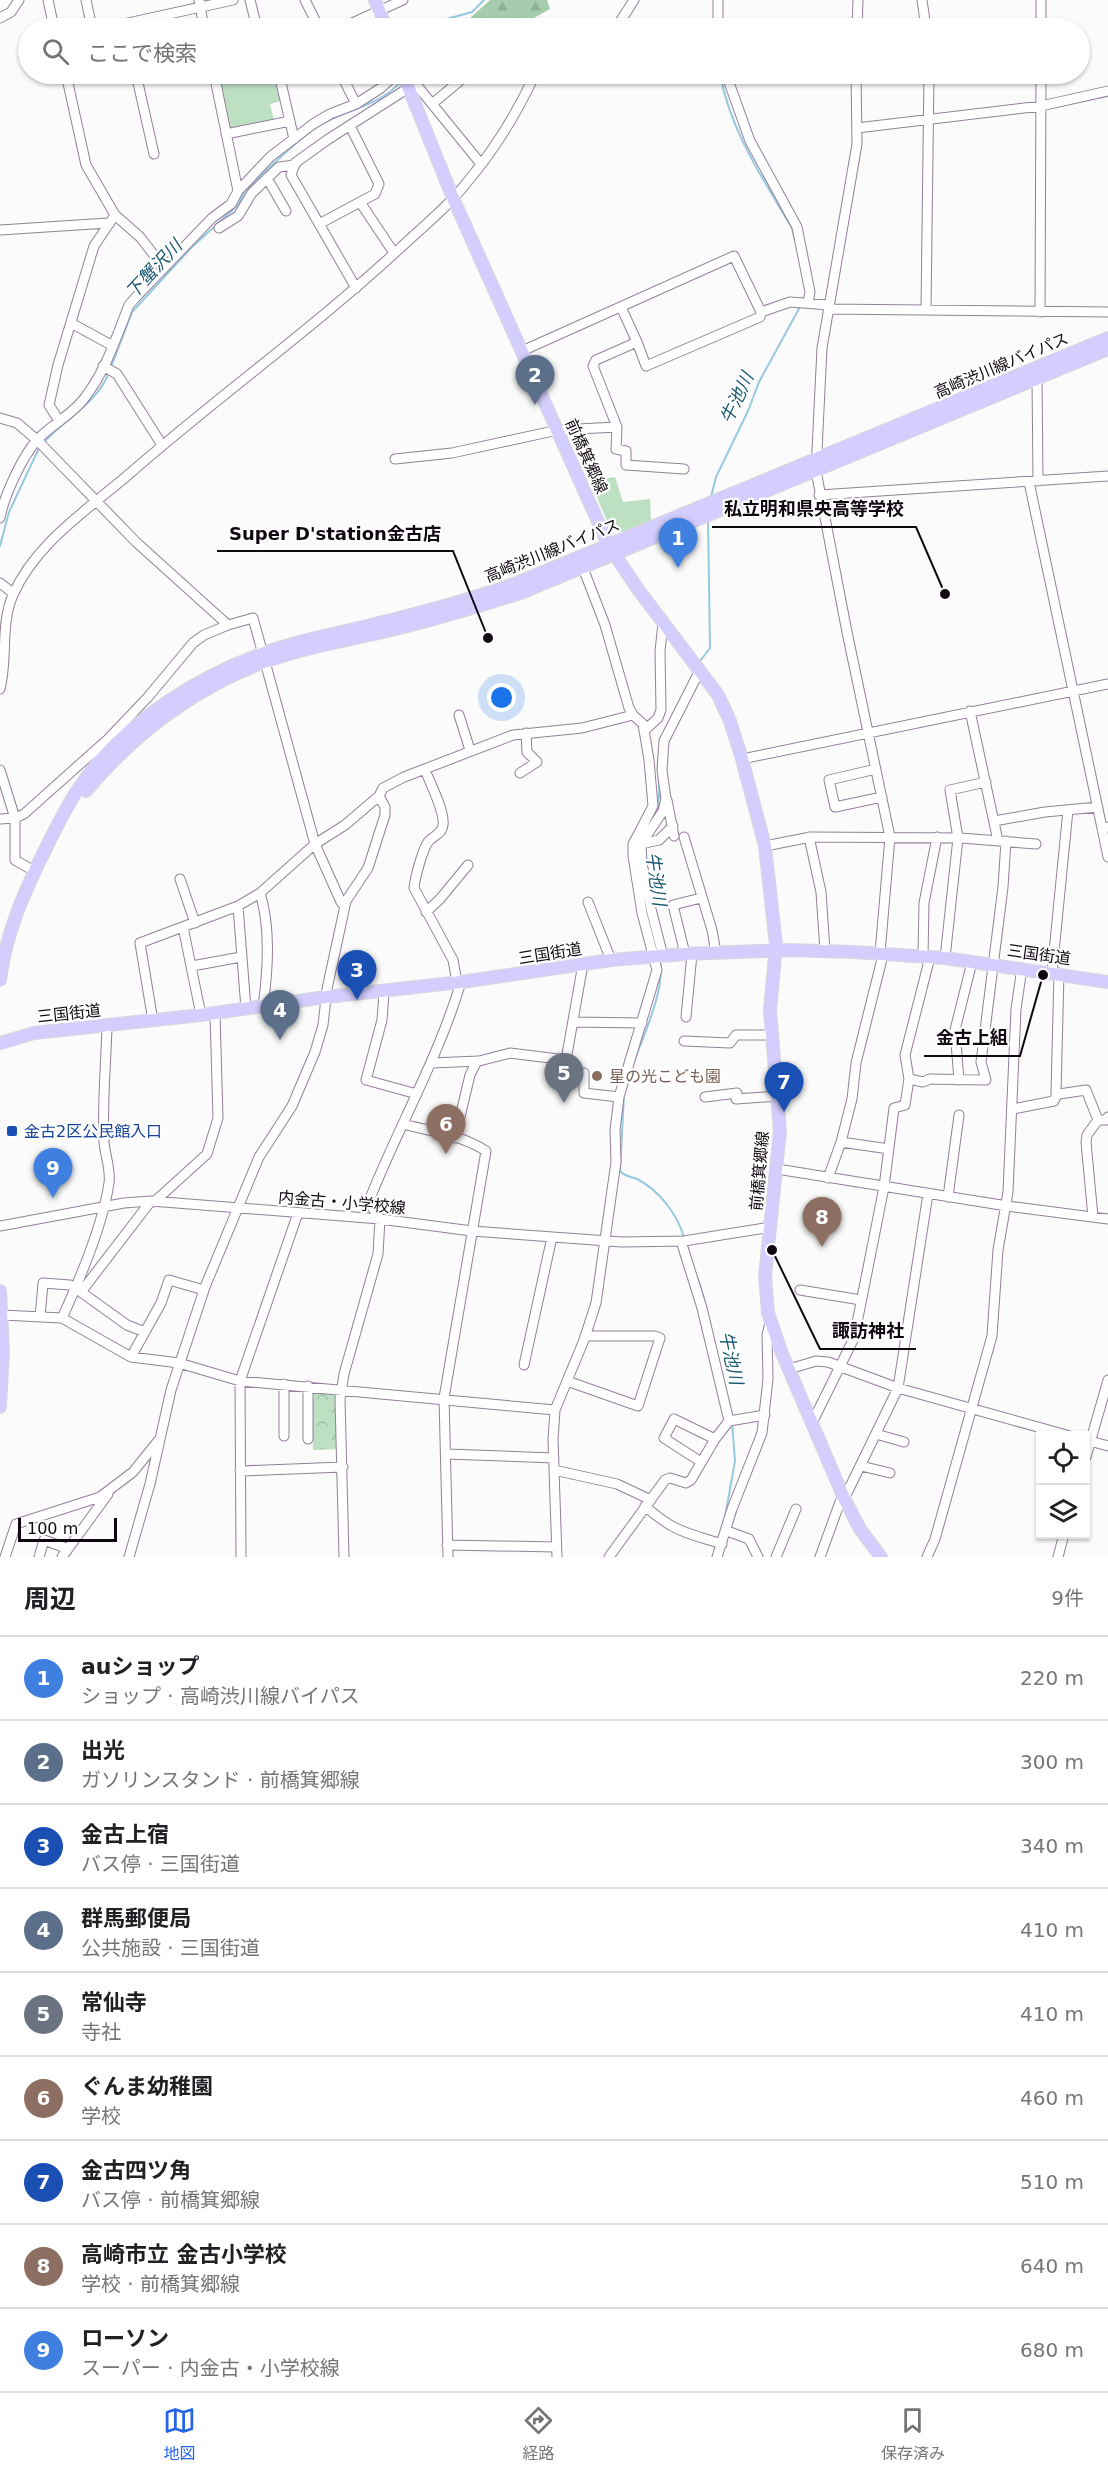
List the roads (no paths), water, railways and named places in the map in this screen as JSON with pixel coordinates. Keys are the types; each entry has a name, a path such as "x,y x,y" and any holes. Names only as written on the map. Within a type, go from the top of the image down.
{"main road":[{"name":"前橋箕郷線","path":"408,84 453,198 612,550 724,708 742,759 765,846 777,951 770,1010 780,1131 765,1284 770,1323 844,1498 860,1529 881,1557"},
{"name":"高崎渋川線バイパス","path":"817,465 1108,338"},
{"name":"高崎渋川線バイパス","path":"0,980 3,943 52,835 96,779 145,731 198,693 263,658 476,598 612,550 1108,349"},
{"name":"高崎渋川線バイパス","path":"263,658 478,607 583,568 612,550"},
{"name":"三国街道","path":"0,1043 34,1033 215,1014 326,997 384,992 610,960 689,954 777,951 880,953 945,958 1108,982"},
{"path":"0,1291 2,1315 0,1407"}],"street":[{"path":"0,18 10,12 19,0"},
{"path":"48,0 52,18"},
{"path":"86,0 90,18"},
{"path":"144,18 199,4 233,0"},
{"path":"250,0 254,18"},
{"path":"305,0 314,18"},
{"path":"357,18 377,6 403,0"},
{"path":"622,18 634,0"},
{"path":"718,0 718,18"},
{"path":"857,18 858,0"},
{"path":"922,0 925,18"},
{"path":"1041,0 1041,18"},
{"path":"68,84 86,165 115,215 140,237 164,268"},
{"path":"138,84 154,154"},
{"path":"216,84 238,191"},
{"path":"281,84 294,139"},
{"path":"345,84 356,104"},
{"path":"0,518 1,507 26,456 37,440 81,402 104,366 129,305 212,218 231,204 238,191 270,157 330,114 356,104 385,84"},
{"path":"356,288 291,175 295,165 327,140 350,126 401,84"},
{"path":"412,84 419,88 481,164"},
{"path":"432,104 456,84"},
{"path":"0,689 7,610 13,593 32,561 162,445 356,288 453,198 481,164 522,102 530,84"},
{"path":"730,84 750,141 795,221 810,292 804,303"},
{"path":"828,1178 841,1142 852,1099 856,1063 882,959 880,953 890,837 819,495 817,465 820,362 857,144 856,84"},
{"path":"926,310 929,84"},
{"path":"1040,312 1041,84"},
{"path":"857,128 1041,106 1108,91"},
{"path":"226,134 290,121"},
{"path":"319,224 375,194 379,184 350,126"},
{"path":"219,228 238,216 252,193 279,167 295,165"},
{"path":"267,178 286,211"},
{"path":"360,202 394,253"},
{"path":"59,421 49,405 70,323 94,246 115,215"},
{"path":"0,230 108,223"},
{"path":"522,351 734,256 761,312 760,317 646,366 621,307"},
{"path":"761,312 784,303 926,310 1108,312"},
{"path":"70,323 113,346"},
{"path":"637,342 596,360 593,366 617,427 616,449 626,451 626,465 684,469"},
{"path":"104,366 117,374 162,445"},
{"path":"1037,378 1034,482 1073,691 1098,807 1105,827 1108,857"},
{"path":"0,417 17,423 37,440 98,500 136,542 228,625"},
{"path":"395,459 452,453 558,430 617,427"},
{"path":"819,495 1108,476"},
{"path":"583,568 605,625 628,708 643,724 653,806 636,837 633,856 642,913 658,956"},
{"path":"0,583 13,593"},
{"path":"0,819 15,818 24,814 108,739 150,695 193,643 204,635 253,618 315,844 341,902 345,906"},
{"path":"644,731 658,718 661,710 660,651 663,623"},
{"path":"447,1545 504,1546 556,1552 553,1426 555,1410 596,1303 616,1162 615,1130 619,1097 657,970 658,956 642,864 641,844 663,811 666,799 662,754 664,741 697,667"},
{"path":"742,759 1108,684"},
{"path":"909,1079 923,1082 930,1079 986,1080 981,1062 994,965 1002,841 994,821 970,711"},
{"path":"153,1021 140,943 238,906 260,892 315,844 345,825 379,796 383,788 404,777 501,738 526,733 582,728 633,714"},
{"path":"459,715 470,750"},
{"path":"520,773 537,762 527,752 526,733"},
{"path":"0,770 15,818 15,860 34,871"},
{"path":"344,1557 341,1388 378,1254 380,1219 372,1207 371,1196 432,1063 452,1014 459,982 453,960 416,895 415,880 428,843 440,833 443,827 443,818 425,770"},
{"path":"876,770 829,780 835,807 882,797"},
{"path":"945,958 958,838 950,790 986,782"},
{"path":"651,787 664,786"},
{"path":"129,1557 150,1484 158,1441 179,1363 204,1290 259,1158 292,1106 315,1052 323,1025 326,997 345,906 368,868 385,815 385,807 379,796"},
{"path":"666,799 669,802 677,833 712,930 716,953"},
{"path":"994,821 1098,807"},
{"path":"1012,1108 1054,1101 1057,1094 1056,973 1068,810"},
{"path":"641,844 677,833"},
{"path":"765,846 809,837 937,837 1036,844"},
{"path":"809,837 820,892 825,951"},
{"path":"812,1423 854,1338 884,1187 894,1108 905,1105 909,1079 905,1055 926,957 924,903 937,837"},
{"path":"426,912 468,865"},
{"path":"180,879 195,922"},
{"path":"260,892 265,908 268,974 263,1007"},
{"path":"686,1017 689,954 673,905 701,898"},
{"path":"588,902 610,960"},
{"path":"238,906 246,1009"},
{"path":"183,927 201,1015"},
{"path":"192,966 241,957"},
{"path":"958,1080 955,1030 972,962"},
{"path":"583,964 566,1060 566,1072 584,1073 584,1093 619,1097"},
{"path":"927,1557 935,1539 993,1336 998,1250 1007,1206 1016,1008 1022,968"},
{"path":"384,992 382,1020 366,1080 417,1094"},
{"path":"62,1318 78,1291 153,1202 207,1154 219,1111 215,1014"},
{"path":"573,1022 642,1023"},
{"path":"78,1291 110,1180 104,1140 107,1026"},
{"path":"684,1041 730,1043 736,1035 772,1035"},
{"path":"432,1063 477,1061 510,1053 566,1060"},
{"path":"455,1138 470,1075 477,1061"},
{"path":"1057,1094 1086,1090 1098,1120"},
{"path":"705,1097 736,1093 736,1099 778,1095"},
{"path":"948,1197 953,1142 959,1114"},
{"path":"1098,1120 1106,1120 1108,1117"},
{"path":"1093,1217 1086,1142 1087,1135 1098,1120"},
{"path":"403,1124 455,1138 486,1152 444,1398 448,1557"},
{"path":"841,1142 889,1149"},
{"path":"777,1169 1007,1206 1108,1219"},
{"path":"820,1557 840,1502 861,1466 898,1388 928,1194"},
{"name":"内金古・小学校線","path":"0,1226 104,1207 153,1202 380,1219 472,1231 606,1241 661,1243 685,1241 771,1227"},
{"path":"241,1557 240,1381 297,1213"},
{"path":"524,1365 552,1237"},
{"path":"685,1241 732,1421"},
{"path":"131,1357 161,1303 169,1280 204,1290"},
{"path":"40,1317 43,1283 70,1285 127,1325 144,1332"},
{"path":"801,1290 861,1300"},
{"path":"2,1315 62,1318 131,1357 179,1363 240,1381 341,1388 555,1410"},
{"path":"717,1557 732,1509 759,1444 765,1415 768,1378 767,1335 770,1323"},
{"path":"567,1381 638,1406 660,1338 655,1336 585,1336"},
{"path":"789,1369 816,1361 828,1362 898,1388 1052,1431"},
{"path":"1090,1435 1108,1380"},
{"path":"284,1384 284,1436"},
{"path":"308,1386 308,1439"},
{"path":"609,1557 665,1480 670,1478 686,1483 692,1480 715,1439 732,1421 765,1415"},
{"path":"701,1462 664,1438 674,1419 715,1439"},
{"path":"876,1434 904,1442"},
{"path":"5,1557 16,1524 100,1497 133,1472 158,1441"},
{"path":"1090,1442 1108,1446"},
{"path":"446,1454 554,1458"},
{"path":"861,1466 890,1473"},
{"path":"240,1471 343,1467"},
{"path":"554,1470 617,1484 648,1503 665,1524 722,1544"},
{"path":"39,1557 44,1540 64,1553 111,1490"},
{"path":"776,1557 796,1509"},
{"path":"727,1531 749,1539 758,1557"},
{"path":"1058,1557 1063,1539"},
{"path":"504,1546 506,1557"}],"waterway":[{"name":"下蟹沢川","path":"450,18 472,12 484,0"},
{"name":"牛池川","path":"714,10 714,18"},
{"name":"下蟹沢川","path":"111,367 132,312 191,248 238,205 245,191 314,129 336,117 372,103 398,84"},
{"name":"牛池川","path":"722,84 731,115 749,154 792,228 795,241"},
{"name":"牛池川","path":"711,497 716,477 748,411 759,382 801,305"},
{"name":"下蟹沢川","path":"44,442 89,402 109,373"},
{"name":"下蟹沢川","path":"0,546 9,512 40,446"},
{"name":"牛池川","path":"700,661 710,648 708,520"},
{"name":"牛池川","path":"658,766 660,745"},
{"name":"牛池川","path":"652,817 659,801 659,783"},
{"name":"牛池川","path":"645,905 651,926"},
{"name":"牛池川","path":"635,1059 657,997 660,984 660,961"},
{"name":"牛池川","path":"624,1095 620,1171 637,1179 660,1196 672,1211 684,1237"},
{"name":"牛池川","path":"698,1279 705,1302"},
{"name":"牛池川","path":"725,1517 735,1461 732,1422"}],"place":[{"name":"出光","path":"535,405"},
{"name":"auショップ","path":"678,568"},
{"name":"私立明和県央高等学校","path":"945,594"},
{"name":"Super D'station金古店","path":"488,638"},
{"name":"金古上組","path":"1043,975"},
{"name":"金古上宿","path":"357,1000"},
{"name":"群馬郵便局","path":"280,1040"},
{"name":"星の光こども園","path":"597,1076"},
{"name":"常仙寺","path":"564,1103"},
{"name":"金古四ツ角","path":"784,1112"},
{"name":"金古2区公民館入口","path":"12,1131"},
{"name":"ぐんま幼稚園","path":"446,1154"},
{"name":"ローソン","path":"53,1198"},
{"name":"高崎市立 金古小学校","path":"822,1247"},
{"name":"諏訪神社","path":"772,1250"}]}
